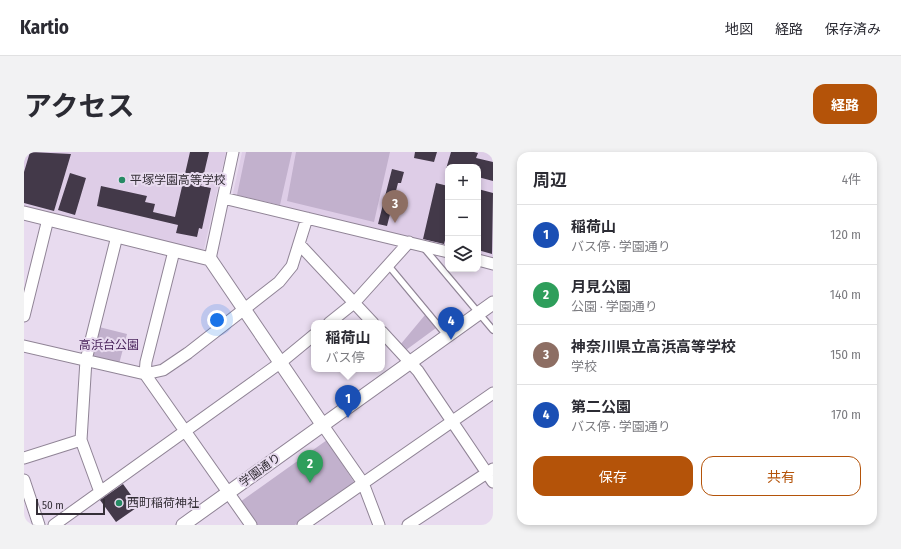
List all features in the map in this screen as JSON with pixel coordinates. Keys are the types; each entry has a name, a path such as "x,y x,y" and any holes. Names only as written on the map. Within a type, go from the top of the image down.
{"street":[{"path":"210,259 233,152"},
{"path":"223,198 445,251"},
{"path":"24,213 210,259 363,483 379,525"},
{"path":"24,346 145,374 163,370 279,282 292,266 300,245 307,218"},
{"path":"24,316 48,219"},
{"path":"100,492 81,440 86,360 117,236"},
{"path":"333,320 354,303 409,242"},
{"path":"300,245 370,320"},
{"path":"174,251 146,362 145,374 251,525"},
{"path":"481,261 493,264"},
{"name":"学園通り","path":"183,525 493,303"},
{"path":"385,335 411,362 452,422 491,474 408,525"},
{"path":"54,525 280,363 311,337"},
{"path":"303,525 493,393"},
{"path":"24,458 81,440"},
{"path":"24,480 39,525"}],"lane":[{"path":"422,245 493,330"},
{"path":"388,265 447,336"}],"shaded area":[{"name":"平塚学園高等学校","path":"24,152 226,152 204,249 200,250 24,209"},
{"path":"242,152 493,152 493,259 481,256 481,164 445,164 445,247 235,198 233,193"}],"green space":[{"path":"246,152 292,152 280,205 237,195"},
{"path":"296,152 390,152 374,222 287,201"},
{"path":"425,315 436,328 406,350 400,345"},
{"name":"高浜台公園","path":"99,327 127,334 119,364 91,357"},
{"path":"327,440 354,484 295,525 256,525 240,502"}],"building":[{"path":"30,152 71,154 54,211 24,203 24,172"},
{"path":"190,152 209,152 201,186 211,188 202,229 199,228 197,237 176,233 178,225 97,206 101,186 147,196 145,202 155,204 153,212 175,217"},
{"path":"415,152 437,152 434,162 414,158"},
{"path":"451,152 478,153 476,158 493,162 493,181 481,178 481,164 447,164"},
{"path":"392,169 404,172 401,183 398,183 387,226 378,224"},
{"path":"70,173 86,178 75,215 58,210"},
{"path":"436,183 445,185 444,244 423,239"},
{"path":"481,190 493,193 492,254 481,251"},
{"name":"西町稲荷神社","path":"123,484 139,506 116,522 100,500"}],"place":[{"name":"平塚学園高等学校","path":"122,180"},
{"name":"神奈川県立高浜高等学校","path":"395,223"},
{"name":"第二公園","path":"451,340"},
{"name":"稲荷山","path":"348,418"},
{"name":"月見公園","path":"310,483"},
{"name":"西町稲荷神社","path":"119,503"}]}
